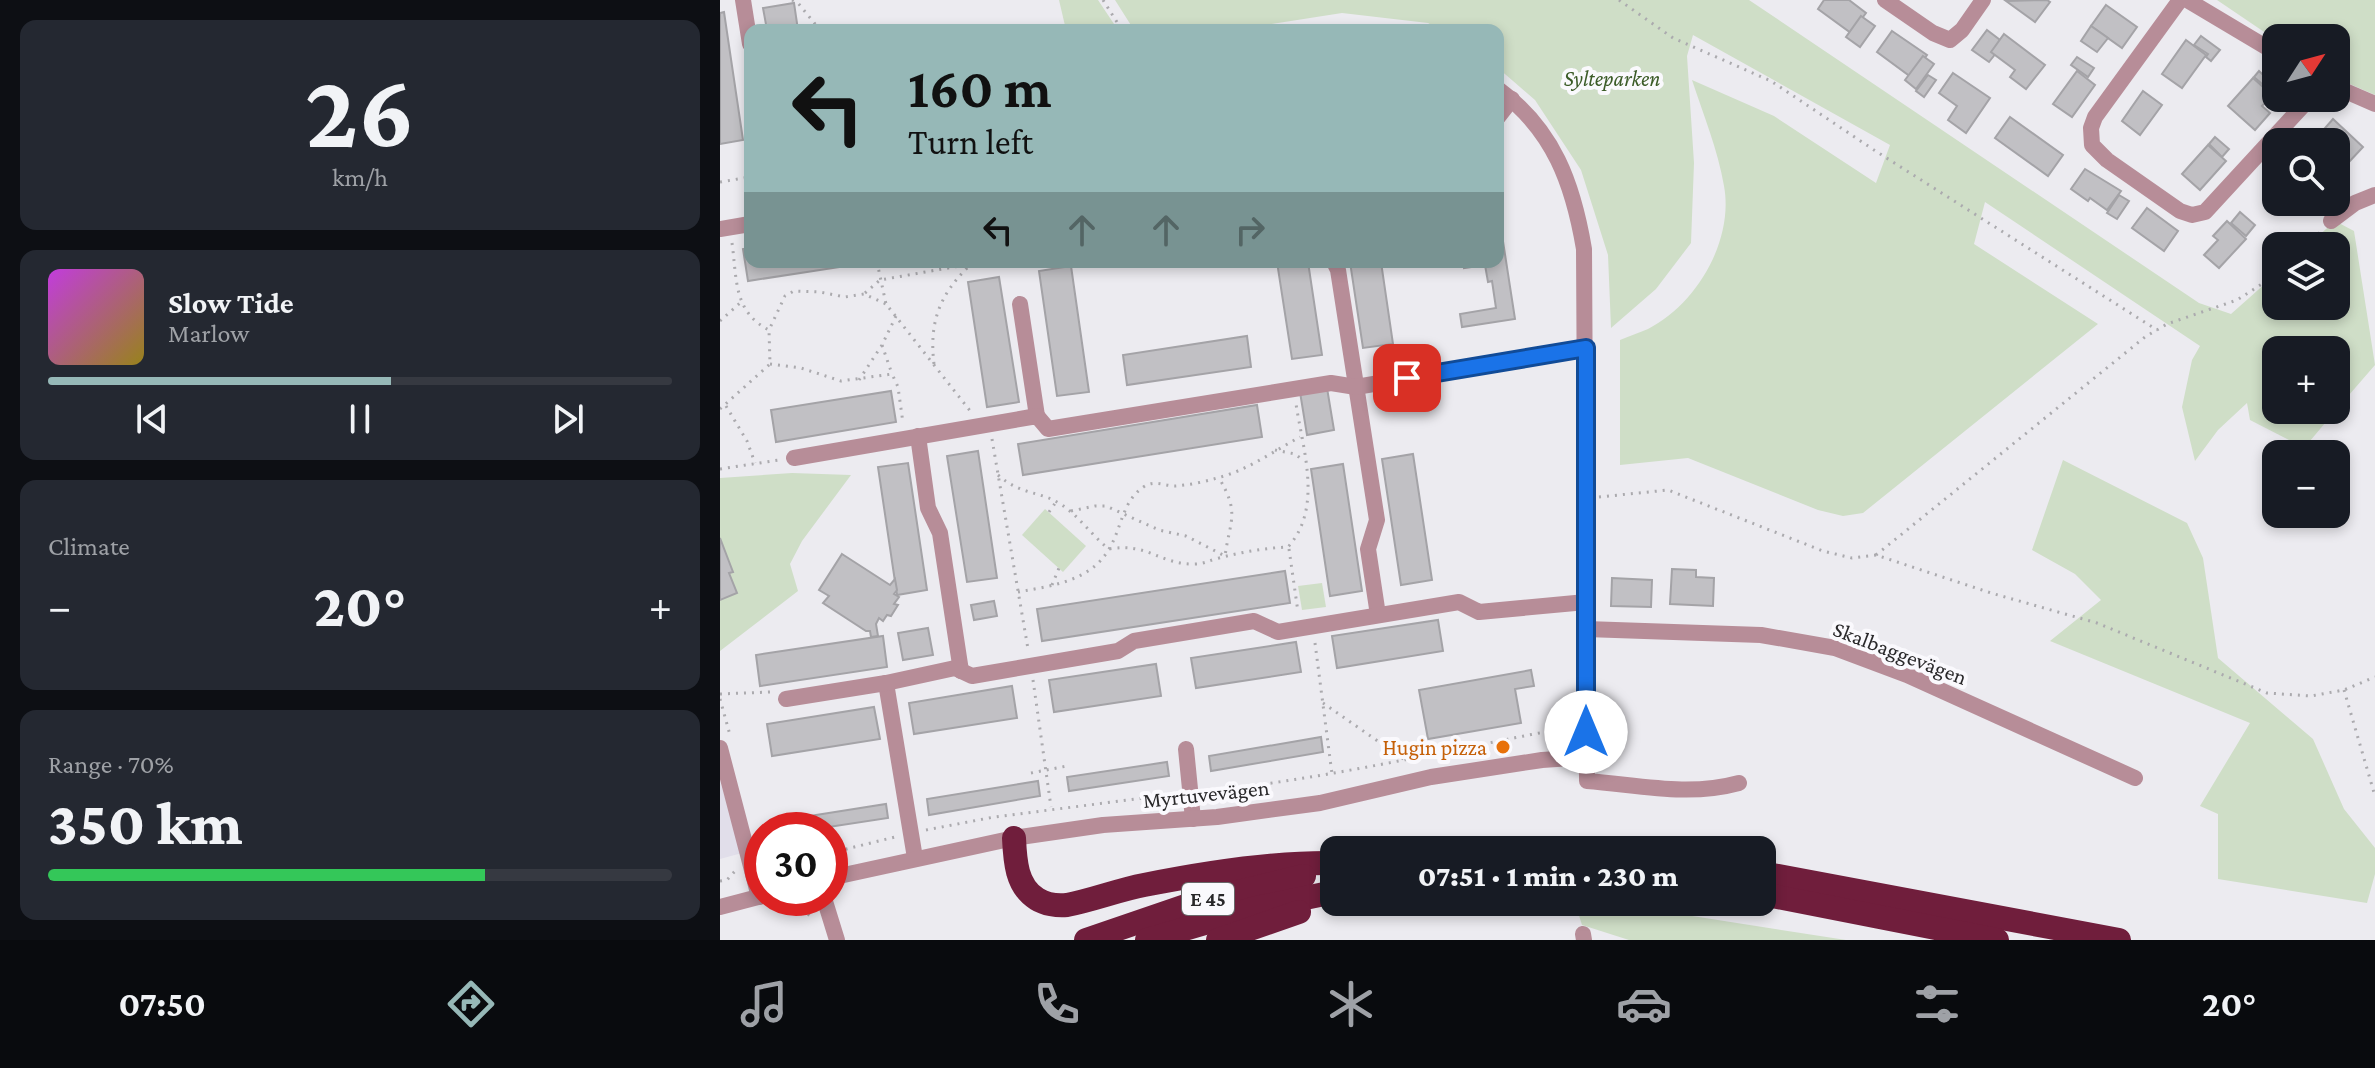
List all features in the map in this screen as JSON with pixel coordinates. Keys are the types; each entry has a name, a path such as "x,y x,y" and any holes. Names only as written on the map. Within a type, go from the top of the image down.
{"highway":[{"path":"1014,838 1017,869 1022,882 1036,899 1050,904 1064,905 1144,885 1204,876 1265,867 1320,864"},
{"name":"E 45","path":"1086,940 1197,902 1251,887 1320,874"},
{"path":"1776,876 2119,940"},
{"name":"E 45","path":"1147,940 1256,908 1320,895"},
{"path":"1776,897 1997,940"},
{"path":"1218,940 1320,906"}],"street":[{"path":"743,0 747,24"},
{"path":"1885,0 1933,33 1950,40 1962,30 1983,0"},
{"path":"2180,0 2095,117 2091,128 2092,145 2107,160 2180,211 2192,215 2205,212 2297,112"},
{"path":"2187,0 2262,45"},
{"path":"2350,93 2375,104"},
{"path":"1505,94 1540,130 1562,166 1576,204 1584,249 1587,781 1674,791 1716,789 1739,783"},
{"path":"2331,221 2355,203 2375,195"},
{"path":"1337,268 1377,520 1368,549 1378,615"},
{"path":"1020,304 1037,416 1048,429 1331,383 1356,387 1586,348"},
{"path":"794,458 1037,416"},
{"path":"912,437 928,508 940,533 961,671"},
{"path":"786,699 955,668 972,676 1118,651 1134,641 1254,621 1278,632 1459,602 1479,612 1586,602"},
{"name":"Skalbaggevägen","path":"1586,629 1761,635 1835,648 1907,675 2135,778"},
{"path":"886,683 915,858"},
{"path":"720,748 723,776 744,842"},
{"path":"1186,749 1193,819"},
{"name":"Myrtuvevägen","path":"848,874 1014,838 1103,825 1193,819 1320,803 1444,775 1542,760 1586,757"},
{"path":"720,907 744,901"},
{"path":"830,916 837,940"}],"path":[{"path":"792,0 815,24"},
{"path":"1103,0 1118,24"},
{"path":"1619,0 1673,38 1771,81 2157,330"},
{"path":"720,182 744,178"},
{"path":"725,228 740,303 759,325 769,330"},
{"path":"878,268 886,304"},
{"path":"720,409 770,364 769,330 785,296 794,291 845,297 864,294 880,280 948,268"},
{"path":"934,364 932,342 938,307 966,268"},
{"path":"1876,555 2157,330 2237,300 2262,284"},
{"path":"864,294 886,304 985,424 998,475 1052,809"},
{"path":"720,321 740,303"},
{"path":"859,380 896,316"},
{"path":"882,345 912,437"},
{"path":"770,364 801,368 841,381 892,374"},
{"path":"998,475 1011,487 1056,502 1109,549 1127,546 1144,549 1170,561 1190,564 1268,548 1288,547 1296,538 1309,495 1293,389"},
{"path":"726,406 747,441 755,463"},
{"path":"1018,592 1082,575 1099,562 1109,549 1122,513 1144,486 1154,483 1171,486 1219,478 1301,437"},
{"path":"1275,450 1295,454 1305,462"},
{"path":"720,469 794,458"},
{"path":"1219,478 1230,497 1232,510 1232,528 1225,556"},
{"path":"1586,497 1668,490 1823,551 1852,558 1876,555 1991,593 2097,623 2267,693 2311,696 2344,690 2375,677"},
{"path":"1049,512 1056,502"},
{"path":"1070,512 1106,506 1159,530 1186,536 1225,556"},
{"path":"1288,547 1323,703 1332,774"},
{"path":"1052,585 1059,568"},
{"path":"2344,690 2375,796"},
{"path":"720,694 779,691 786,699"},
{"path":"1323,703 1405,760"},
{"path":"848,849 911,834 1052,809 1268,785 1405,760 1555,730 1568,721 1571,708"},
{"path":"1031,773 1067,766"},
{"path":"809,916 814,921"}],"shaded area":[{"path":"720,781 742,853 720,859"}],"green space":[{"path":"1059,0 1098,0 1114,24 1065,24"},
{"name":"Sylteparken","path":"1115,0 1749,0 2199,303 2231,314 2262,286 2262,320 2350,320 2350,232 2323,232 2335,221 2354,231 2375,365 2350,394 2350,336 2262,336 2262,424 2325,424 2311,440 2289,440 2250,420 2247,403 2218,430 2195,461 2182,407 2192,360 2200,346 1985,202 1974,244 2098,324 1863,513 1843,516 1818,510 1688,458 1620,465 1620,340 1648,329 1682,304 1708,268 1723,228 1726,207 1724,186 1692,80 1774,116 1876,183 1890,145 1693,35 1687,56 1694,163 1691,243 1656,289 1611,328 1608,255 1581,170 1535,100 1504,73 1504,24 1430,24 1342,13 1272,24 1130,24"},
{"path":"2217,0 2375,0 2375,95 2350,84 2350,24 2262,24 2262,31"},
{"path":"2063,460 2187,523 2203,558 2218,658 2313,739 2344,809 2375,848 2375,874 2367,903 2218,879 2218,814 2200,806 2250,723 2050,641 2101,600 2075,574 2032,550"},
{"path":"792,473 851,475 802,541 790,564 798,591 720,651 720,478"},
{"path":"1045,509 1086,546 1063,572 1022,535"},
{"path":"1322,583 1326,607 1302,610 1298,586"},
{"path":"1579,916 1692,916 1846,940 1629,940 1582,925"}],"building":[{"path":"1824,0 1849,0 1866,13 1851,33 1818,9"},
{"path":"2006,1 2050,2 2035,22"},
{"path":"794,3 797,24 766,24 763,8"},
{"path":"2106,5 2137,27 2122,48 2091,26"},
{"path":"724,12 743,140 720,144 720,13"},
{"path":"1861,16 1875,26 1860,47 1846,37"},
{"path":"2091,26 2108,38 2097,52 2081,41"},
{"path":"1987,30 2004,43 1989,62 1972,50"},
{"path":"1892,31 1927,55 1911,77 1877,52"},
{"path":"2004,34 2045,65 2026,89 2010,77 2015,70 1991,52"},
{"path":"2201,36 2220,50 2211,61 2206,57 2208,54 2194,45"},
{"path":"2186,40 2206,55 2182,88 2162,74"},
{"path":"1923,56 1934,64 1916,89 1905,80"},
{"path":"2077,57 2094,68 2088,77 2071,65"},
{"path":"2077,71 2095,85 2072,117 2053,104"},
{"path":"2259,71 2262,84 2254,77"},
{"path":"1953,73 1990,98 1966,133 1948,120 1957,106 1939,93"},
{"path":"1928,75 1936,80 1924,97 1916,91"},
{"path":"2253,78 2262,86 2262,112 2270,113 2255,130 2228,106"},
{"path":"2143,91 2162,105 2140,135 2122,121"},
{"path":"2010,117 2063,155 2048,176 1995,138"},
{"path":"2333,119 2343,128 2325,128"},
{"path":"2350,135 2363,147 2350,161"},
{"path":"2215,137 2229,149 2222,157 2209,144"},
{"path":"2208,145 2226,161 2200,190 2182,174"},
{"path":"2085,169 2121,191 2107,210 2071,189"},
{"path":"2119,195 2129,201 2117,219 2107,213"},
{"path":"2147,208 2178,231 2164,251 2132,228"},
{"path":"2240,212 2255,225 2246,236 2231,223"},
{"path":"2227,221 2246,239 2219,268 2204,255 2218,240 2213,236"},
{"path":"1504,248 1515,319 1462,327 1460,314 1496,308 1492,281 1488,282 1486,268 1504,268"},
{"path":"746,268 833,268 748,281"},
{"path":"1071,268 1089,392 1057,396 1039,271"},
{"path":"1278,268 1309,268 1322,355 1292,359"},
{"path":"1351,268 1382,268 1393,344 1363,348"},
{"path":"999,277 1019,402 987,407 968,282"},
{"path":"1247,336 1251,367 1127,385 1123,355"},
{"path":"1327,388 1334,430 1307,435 1300,392"},
{"path":"891,391 896,422 776,442 771,410"},
{"path":"1257,405 1262,437 1023,475 1018,444"},
{"path":"978,451 997,578 967,582 947,456"},
{"path":"1413,454 1432,580 1401,585 1382,459"},
{"path":"908,463 927,590 897,595 878,467"},
{"path":"1343,464 1362,591 1330,596 1311,469"},
{"path":"720,538 737,593 720,600"},
{"path":"842,554 890,585 895,579 897,590 894,594 899,597 894,604 898,605 891,616 887,615 883,621 879,618 876,624 878,636 871,637 870,631 823,603 829,596 819,590"},
{"path":"1672,569 1696,570 1696,577 1714,578 1713,606 1670,604"},
{"path":"1285,571 1290,603 1042,641 1037,609"},
{"path":"1612,578 1652,580 1651,607 1611,606"},
{"path":"994,601 997,616 974,620 971,605"},
{"path":"1438,620 1443,651 1337,668 1332,636"},
{"path":"928,628 933,655 903,660 898,633"},
{"path":"883,636 887,667 760,686 756,655"},
{"path":"1296,642 1301,672 1196,688 1191,658"},
{"path":"1156,664 1161,696 1054,712 1049,680"},
{"path":"1531,670 1534,686 1515,689 1521,723 1428,739 1419,690"},
{"path":"1012,686 1017,718 914,734 909,703"},
{"path":"874,707 880,739 772,756 767,724"},
{"path":"1321,737 1323,752 1211,771 1209,756"},
{"path":"1167,762 1169,776 1069,791 1067,777"},
{"path":"1038,781 1040,796 929,815 927,799"},
{"path":"886,804 888,818 848,824 848,812 835,812"}],"place":[{"name":"Hugin pizza","path":"1503,747"}],"route":[{"path":"1407,378 1586,348 1586,732"}]}
